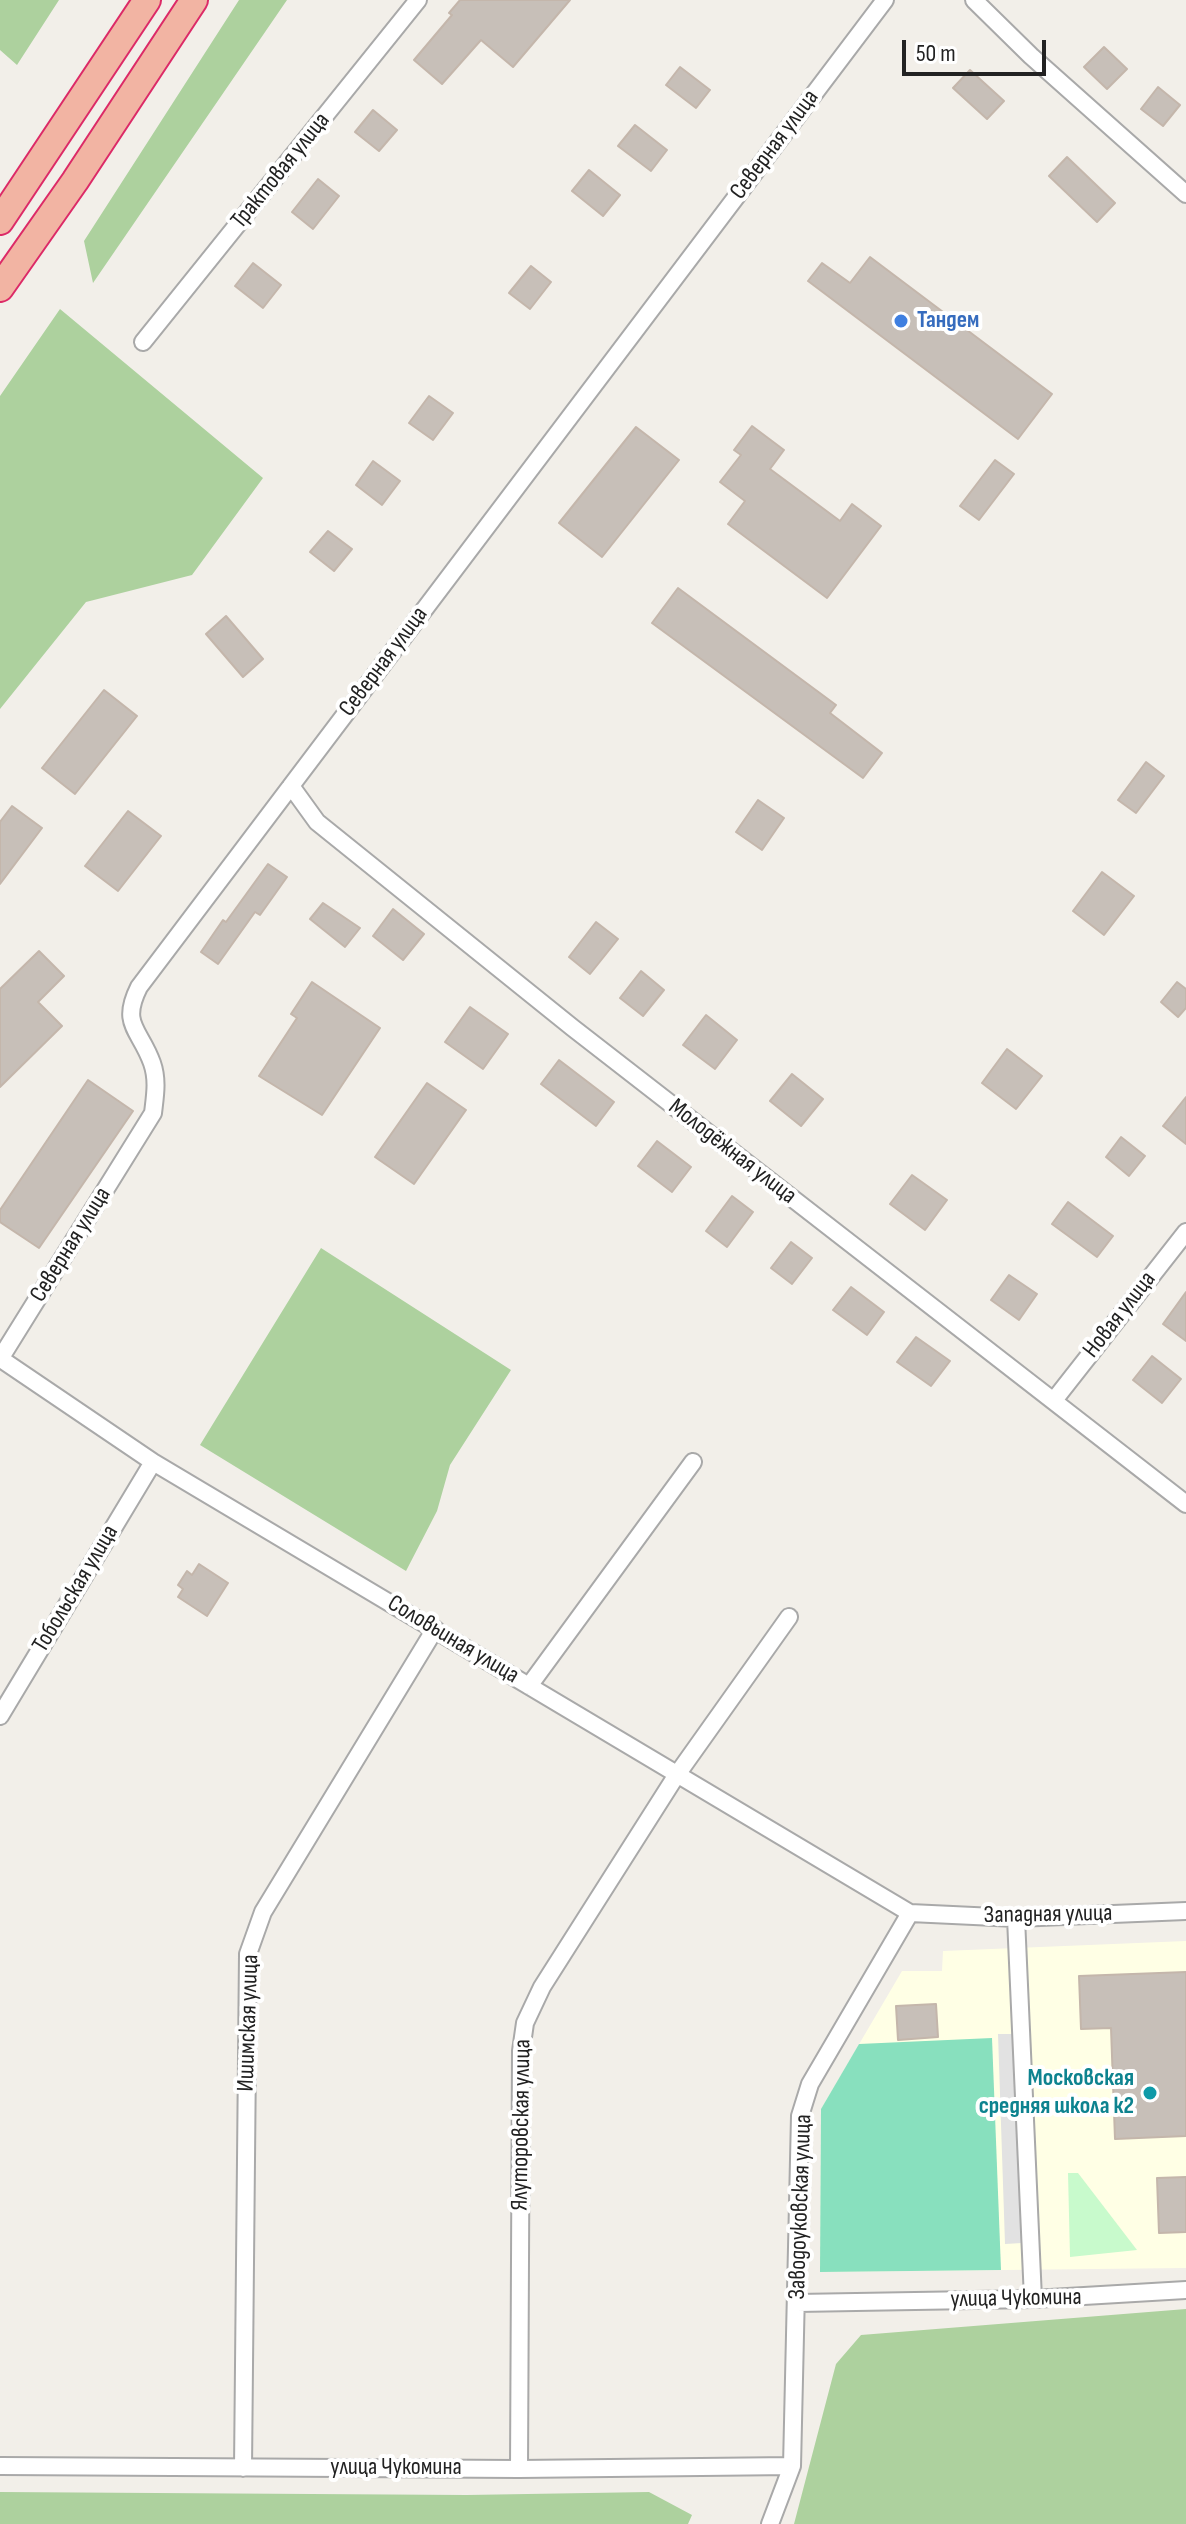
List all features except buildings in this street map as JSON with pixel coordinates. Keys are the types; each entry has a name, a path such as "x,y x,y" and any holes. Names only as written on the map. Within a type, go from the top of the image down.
{"highway":[{"path":"0,221 147,0"},
{"path":"0,288 75,181 194,0"}],"street":[{"name":"Трактовая улица","path":"143,342 418,0"},
{"name":"Северная улица","path":"0,1359 153,1113 157,1087 152,1063 132,1023 130,1005 135,996 885,0"},
{"path":"974,0 1031,56 1186,194"},
{"name":"Молодёжная улица","path":"291,786 317,822 561,1018 1055,1399 1186,1504"},
{"name":"Новая улица","path":"1055,1399 1186,1232"},
{"name":"Соловьиная улица","path":"0,1359 153,1462 910,1913"},
{"name":"Тобольская улица","path":"0,1716 153,1462"},
{"path":"529,1686 693,1462"},
{"name":"Ялуторовская улица","path":"519,2469 521,2051 525,2023 542,1987 676,1776 789,1617"},
{"name":"Ишимская улица","path":"243,2468 248,1954 263,1912 435,1629"},
{"name":"Западная улица","path":"910,1913 1016,1918 1186,1911"},
{"name":"Заводоуковская улица","path":"770,2524 792,2466 800,2116 810,2084 910,1913"},
{"path":"1016,1918 1033,2299"},
{"name":"улица Чукомина","path":"797,2303 1033,2299 1186,2290"},
{"name":"улица Чукомина","path":"0,2466 519,2469 792,2466"}],"shaded area":[{"path":"1186,1941 1186,2268 820,2272 821,2109 902,1971 942,1971 943,1951"},
{"path":"998,2034 1015,2034 1022,2243 1005,2244"}],"green space":[{"path":"0,0 59,0 17,65 0,50"},
{"path":"239,0 287,0 93,283 84,241"},
{"path":"60,309 263,478 192,575 86,602 0,709 0,396"},
{"path":"321,1248 511,1370 450,1465 437,1511 406,1571 200,1445"},
{"path":"992,2038 1001,2270 820,2272 821,2109 859,2044"},
{"path":"1068,2173 1078,2173 1137,2250 1070,2257"},
{"path":"1186,2309 1186,2524 794,2524 836,2364 861,2335"},
{"path":"0,2492 467,2495 649,2492 692,2515 688,2524 0,2524"}],"place":[{"name":"Тандем","path":"901,321"},
{"name":"Московская средняя школа к2","path":"1150,2093"}]}
